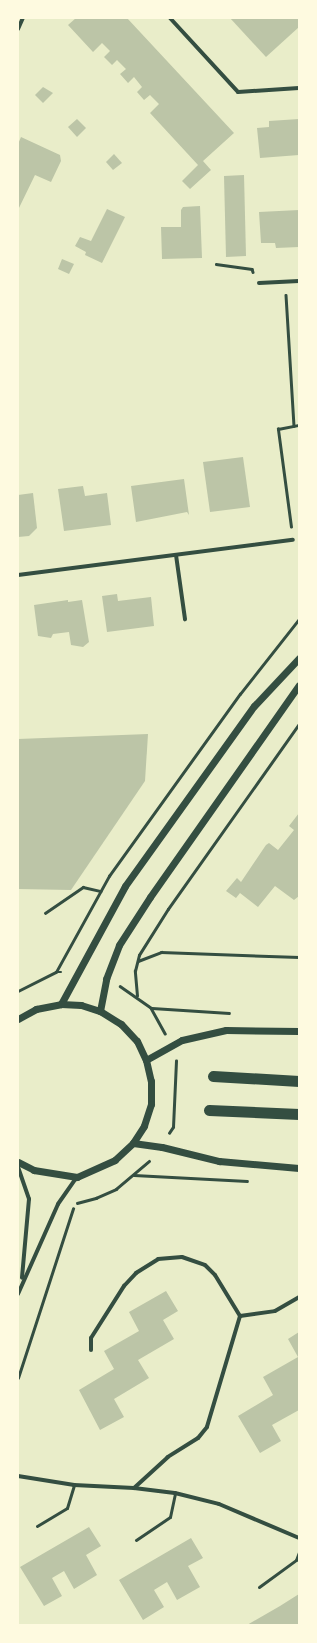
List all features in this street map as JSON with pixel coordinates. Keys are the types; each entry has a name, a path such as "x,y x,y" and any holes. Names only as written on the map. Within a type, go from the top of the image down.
{"highway":[{"path":"213,1076 299,1080"},
{"path":"209,1110 299,1114"}],"street":[{"path":"18,29 23,18"},
{"path":"170,18 238,92 299,88"},
{"path":"259,283 299,280"},
{"path":"18,575 293,540"},
{"path":"176,554 185,619"},
{"path":"61,1004 125,886 254,706 299,658"},
{"path":"100,1011 106,979 119,945 206,815 299,685"},
{"path":"18,1019 36,1009 61,1004 81,1005 100,1011 121,1024 136,1041 146,1060 151,1081 151,1104 144,1126 133,1143 115,1160 77,1177 58,1204 21,1282"},
{"path":"146,1060 182,1040 226,1030 299,1031"},
{"path":"133,1143 162,1147 219,1161 299,1168"},
{"path":"18,1162 34,1170 77,1177"},
{"path":"18,1167 29,1199 21,1282 18,1294"},
{"path":"91,1350 91,1338 124,1286 136,1273 158,1259 182,1257 205,1265 215,1275 240,1316 207,1427 198,1438 168,1457 134,1488"},
{"path":"240,1316 275,1311 299,1297"},
{"path":"18,1476 74,1485 134,1488 175,1493 219,1504 299,1538"}],"lane":[{"path":"37,1526 68,1508 74,1485"},
{"path":"136,1540 170,1517 175,1493"},
{"path":"259,1587 296,1560 299,1552"}],"path":[{"path":"216,264 252,270 259,283"},
{"path":"285,281 294,426"},
{"path":"293,540 278,429 299,425"},
{"path":"137,997 135,971 138,961 168,909 299,724"},
{"path":"45,913 83,888 101,890"},
{"path":"138,961 161,952 299,957"},
{"path":"151,1008 231,1013"},
{"path":"134,1175 252,1181"},
{"path":"18,1378 75,1203"}],"building":[{"path":"76,18 127,18 234,133 203,161 211,170 190,189 182,181 198,165 150,113 159,104 150,95 144,100 137,92 142,87 134,77 128,83 120,74 126,69 117,60 112,65 104,57 110,51 102,43 93,52 68,25"},
{"path":"230,18 299,18 299,27 266,57"},
{"path":"43,87 53,93 43,103 35,95"},
{"path":"77,119 86,128 77,137 68,127"},
{"path":"299,119 299,155 260,158 257,128 269,127 269,121"},
{"path":"21,137 60,155 61,161 51,182 35,175 18,210 18,144"},
{"path":"114,154 122,163 113,170 106,162"},
{"path":"244,175 246,256 226,257 224,176"},
{"path":"200,206 202,258 162,259 161,227 181,227 181,210 183,207"},
{"path":"107,209 125,217 102,263 85,255 86,252 75,246 80,237 91,241"},
{"path":"299,210 299,247 276,248 275,243 261,243 259,212"},
{"path":"62,259 74,264 69,274 58,269"},
{"path":"243,457 250,507 210,512 203,462"},
{"path":"184,479 189,515 187,512 136,522 131,486"},
{"path":"83,486 85,496 107,493 111,525 64,531 58,489"},
{"path":"33,493 37,528 29,536 18,537 18,495"},
{"path":"117,594 118,601 151,597 154,626 107,632 102,596"},
{"path":"68,600 68,602 82,600 89,642 83,647 71,645 69,632 53,634 51,638 38,636 34,605"},
{"path":"148,734 145,781 71,890 18,889 18,739"},
{"path":"299,813 299,896 294,900 275,886 258,907 240,893 236,898 226,891 237,878 241,882 266,845 269,843 278,850 294,830 289,826"},
{"path":"166,1291 178,1311 163,1320 174,1339 138,1360 149,1378 114,1399 124,1417 100,1430 79,1390 114,1369 104,1351 139,1331 129,1312"},
{"path":"299,1332 299,1410 272,1425 281,1441 260,1453 238,1416 273,1395 263,1377 298,1357 288,1339"},
{"path":"89,1527 101,1546 86,1555 97,1575 74,1589 64,1571 52,1578 62,1596 44,1606 20,1567"},
{"path":"191,1538 203,1558 188,1566 200,1587 177,1600 167,1582 154,1590 164,1607 143,1620 119,1580"},
{"path":"299,1594 299,1625 247,1625 280,1606"}]}
